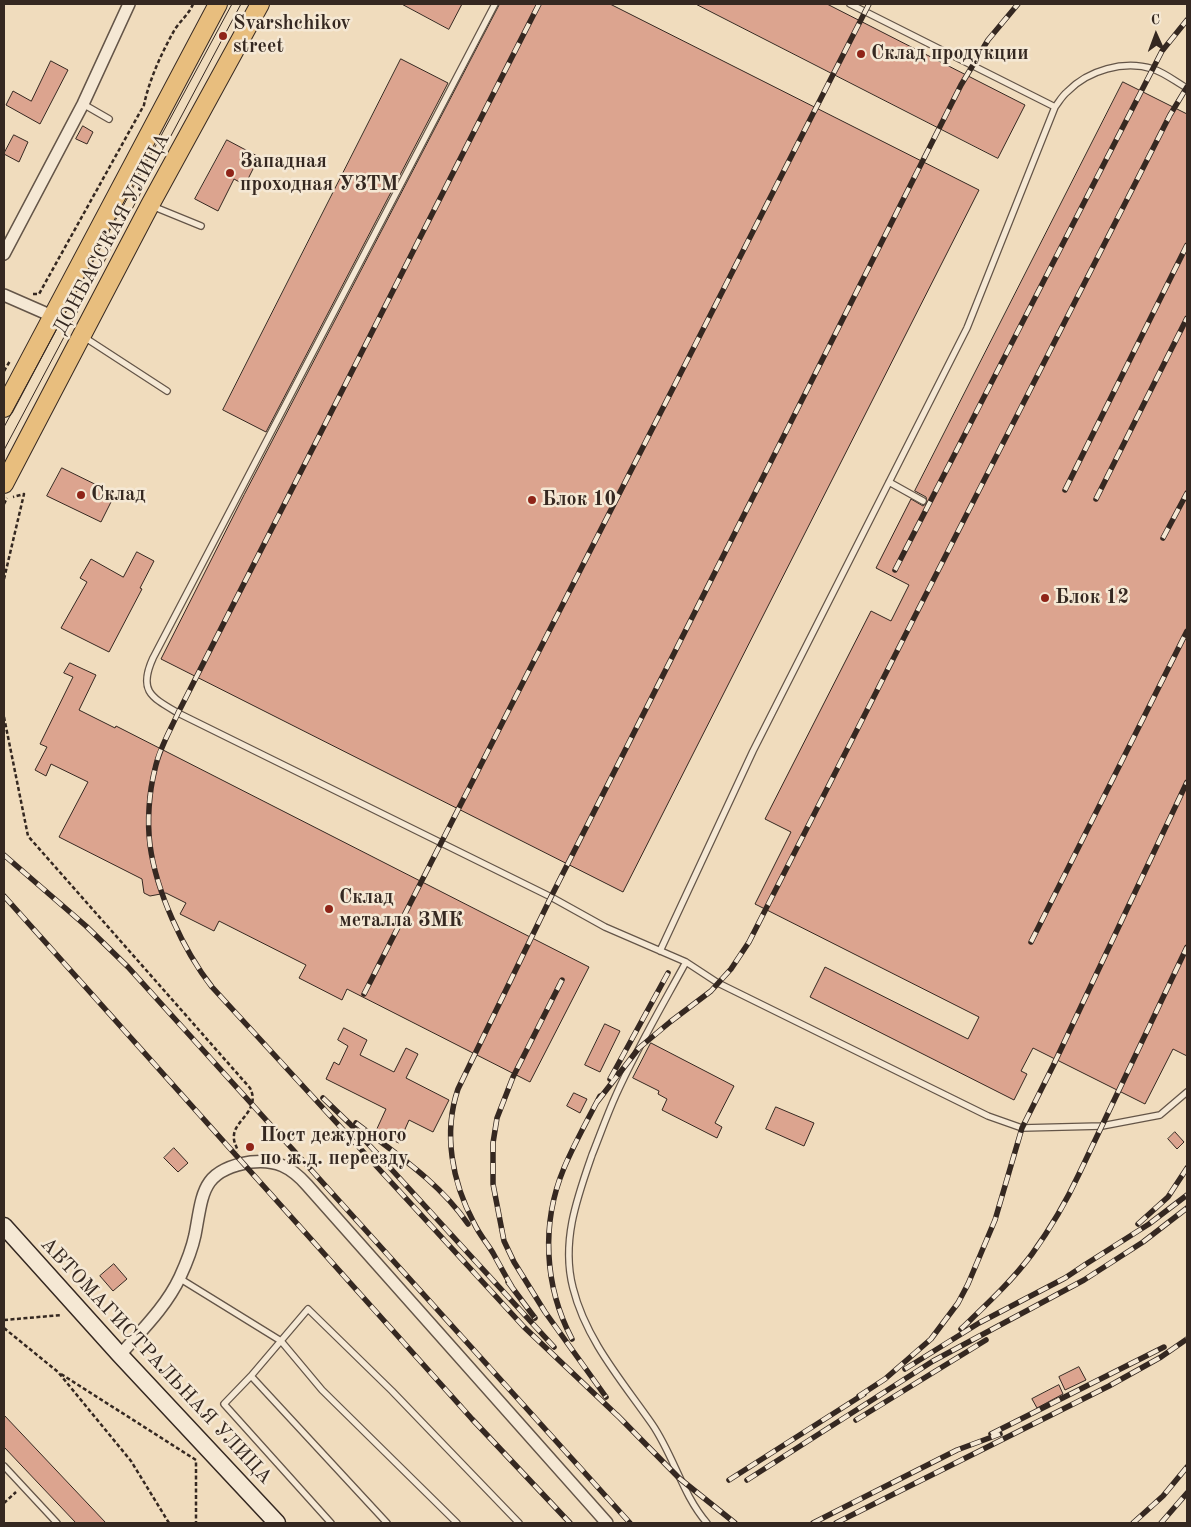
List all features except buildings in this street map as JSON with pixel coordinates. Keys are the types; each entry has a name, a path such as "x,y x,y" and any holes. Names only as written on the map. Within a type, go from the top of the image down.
{"main road":[{"name":"ДОНБАССКАЯ УЛИЦА","path":"4,408 218,4"},
{"name":"ДОНБАССКАЯ УЛИЦА","path":"4,484 150,205 259,4"},
{"name":"АВТОМАГИСТРАЛЬНАЯ УЛИЦА","path":"5,1231 277,1523"}],"street":[{"path":"4,254 82,104 129,4"},
{"path":"4,296 52,316"},
{"path":"120,1355 165,1302 180,1278 193,1243 200,1204 208,1182 214,1175 224,1169 253,1162 284,1165 304,1182 607,1523"}],"lane":[{"path":"494,4 153,658 149,668 147,683 149,692 154,699 178,713 551,897 605,927 686,962 718,983 988,1116 1022,1128 1102,1126 1160,1115 1187,1092"},
{"path":"850,4 1055,107"},
{"path":"660,951 753,751 966,328 1055,107 1067,91 1087,76 1105,69 1134,66 1154,70 1187,88"},
{"path":"82,104 109,119"},
{"path":"150,205 201,226"},
{"path":"82,336 167,391"},
{"path":"889,482 923,501"},
{"path":"686,962 635,1056 600,1133 575,1205 568,1260 573,1288 582,1315 598,1349 670,1453 679,1478 693,1504 707,1523"},
{"path":"180,1278 281,1341 322,1390 457,1523"},
{"path":"331,1523 224,1404 251,1376 308,1309 392,1391 519,1523"},
{"path":"251,1376 387,1523"},
{"path":"4,1466 57,1523"}],"path":[{"path":"35,308 39,294 144,105 148,85 176,29 193,4"},
{"path":"27,294 39,294"},
{"path":"4,371 11,360"},
{"path":"4,579 24,494"},
{"path":"4,717 28,836 250,1088 253,1094 248,1112 234,1132 233,1138 238,1150"},
{"path":"4,1320 62,1315"},
{"path":"4,1328 58,1372 196,1460 196,1523"},
{"path":"58,1372 130,1461 169,1523"},
{"path":"4,1503 22,1486"}],"tram line":[{"path":"4,427 232,4"},
{"path":"4,450 241,4"}],"railway":[{"path":"539,4 165,740 159,754 151,787 149,836 153,863 172,919 191,956 212,987 524,1327 621,1419"},
{"path":"364,994 869,4"},
{"path":"512,1287 476,1227 466,1207 455,1174 452,1157 451,1123 458,1089 551,897 961,85 988,40 1018,4"},
{"path":"895,570 1162,51 1187,20"},
{"path":"597,1102 639,1048 711,991 731,969 749,942 1170,115 1187,87"},
{"path":"1065,490 1187,245"},
{"path":"1096,499 1187,318"},
{"path":"1163,538 1187,493"},
{"path":"1031,942 1187,631"},
{"path":"859,1396 885,1379 931,1339 958,1303 995,1220 1022,1128 1187,782"},
{"path":"4,855 86,926 128,967 630,1523"},
{"path":"4,896 472,1419 570,1523"},
{"path":"961,1329 1016,1274 1039,1245 1057,1215 1074,1184 1187,947"},
{"path":"610,1079 668,973"},
{"path":"562,980 513,1077 497,1118 493,1143 493,1184 504,1241 514,1262 545,1312 606,1397"},
{"path":"572,1339 563,1319 551,1276 549,1232 552,1210 564,1168 600,1096"},
{"path":"323,1098 350,1124 554,1347"},
{"path":"356,1123 430,1182 457,1209 468,1224"},
{"path":"1138,1224 1168,1197 1187,1168"},
{"path":"905,1369 979,1323 1065,1278 1149,1224 1187,1195"},
{"path":"747,1480 933,1361 1084,1280 1143,1242 1187,1208"},
{"path":"508,1282 535,1318"},
{"path":"836,1523 1109,1386 1161,1357 1187,1339"},
{"path":"856,1420 986,1340"},
{"path":"991,1434 1164,1347"},
{"path":"729,1480 864,1394"},
{"path":"617,1415 679,1478 735,1523"},
{"path":"813,1523 957,1450 1000,1434"},
{"path":"1133,1523 1163,1496 1187,1467"},
{"path":"1161,1523 1187,1493"}],"place":[{"name":"Svarshchikov street","path":"223,36"},
{"name":"Склад продукции","path":"861,54"},
{"name":"Западная проходная УЗТМ","path":"230,173"},
{"name":"Склад","path":"81,495"},
{"name":"Блок 10","path":"532,500"},
{"name":"Блок 12","path":"1045,598"},
{"name":"Склад металла ЗМК","path":"329,909"},
{"name":"Пост дежурного по ж.д. переезду","path":"250,1147"}]}
